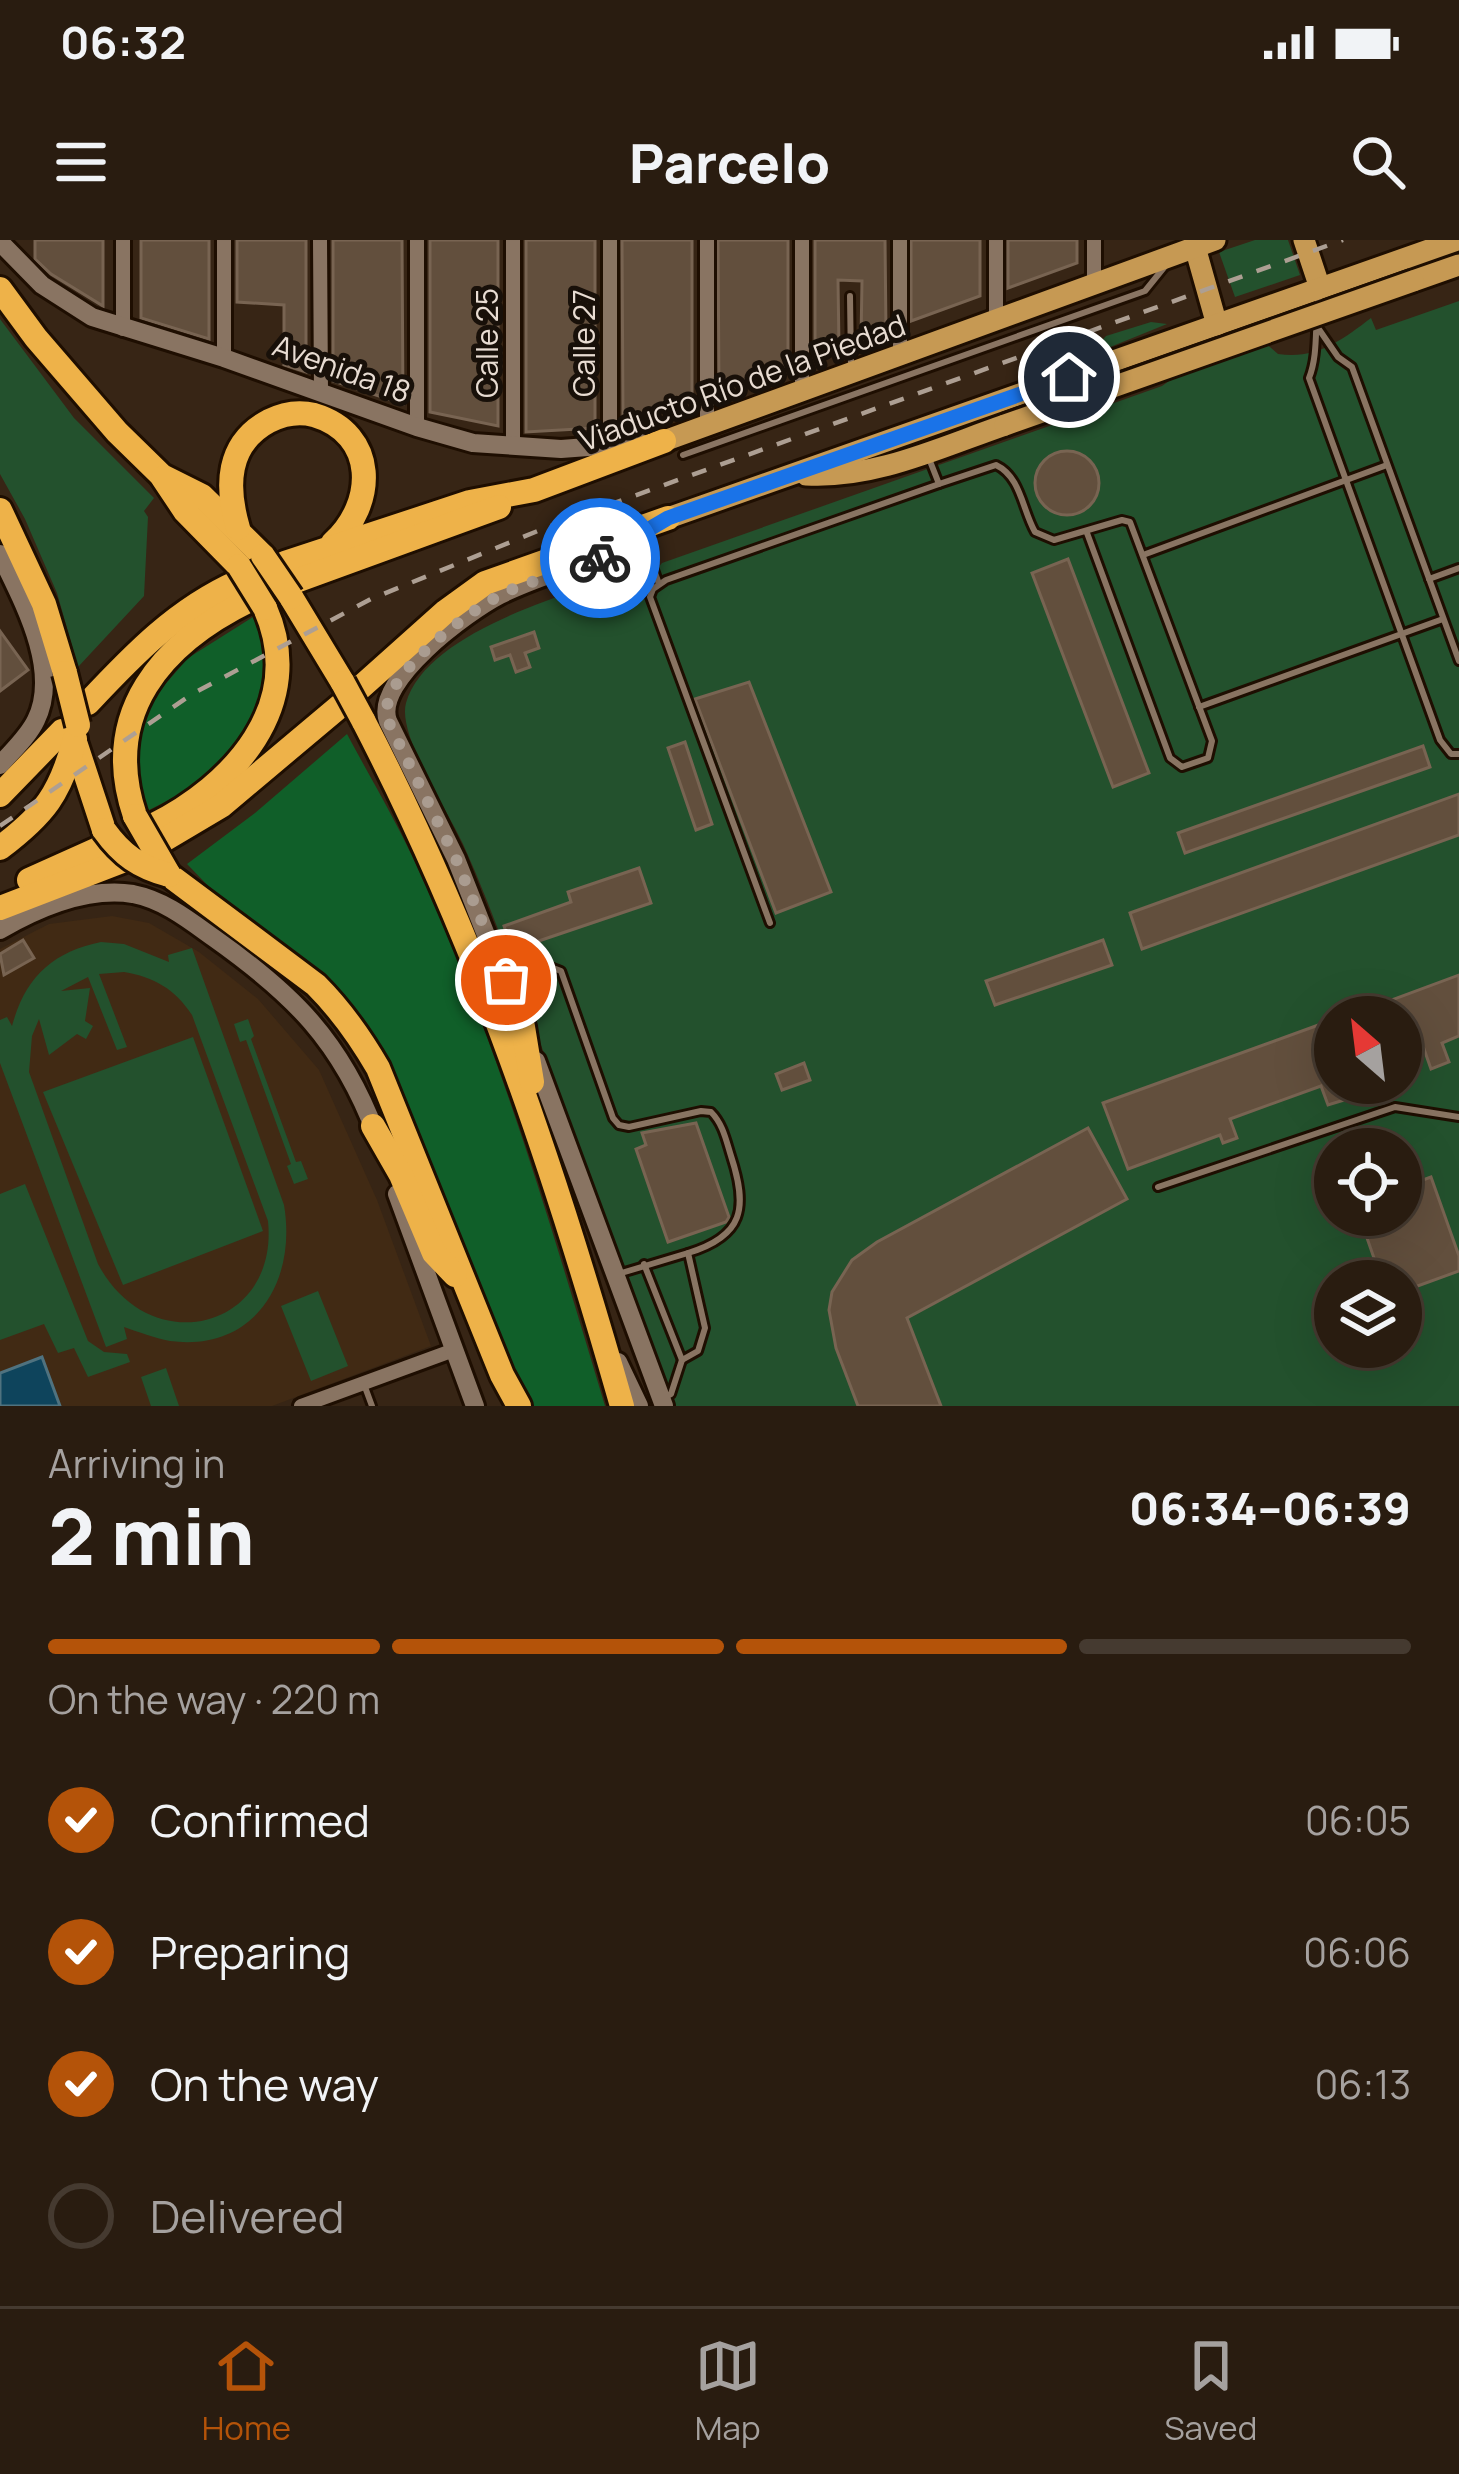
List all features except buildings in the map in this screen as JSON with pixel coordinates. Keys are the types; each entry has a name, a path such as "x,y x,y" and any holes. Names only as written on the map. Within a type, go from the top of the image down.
{"highway":[{"path":"0,289 76,386 162,476 185,511 266,582 278,658 273,700 260,733 224,780 189,807 0,895"},
{"path":"326,549 359,510 364,472 356,448 339,428 304,413 291,413 251,432 236,454 230,490 239,530 266,582 348,692 435,864 531,1108 622,1406"},
{"name":"Viaducto Río de la Piedad","path":"0,794 76,724 168,624 213,593 266,582 326,549 470,502 534,490 674,448"},
{"path":"162,476 202,496 239,530"},
{"path":"129,835 124,755 132,715 159,666 198,628 266,582 471,520 534,490"},
{"path":"0,510 44,604 76,724 61,783 48,807 0,848"},
{"path":"0,908 129,835 220,806 348,692 485,583 668,518"},
{"path":"76,724 87,736 129,835 169,874 294,967 351,1023 378,1068 502,1375 519,1406"},
{"path":"523,1027 532,1076 531,1108"},
{"path":"373,1126 401,1175 434,1253 465,1286"},
{"path":"502,1375 506,1406"}],"main road":[{"path":"1304,240 1320,288"},
{"path":"663,1402 506,980 456,859 388,721 385,701 395,682 482,605 604,556 668,518 1457,240"},
{"name":"Avenida 18","path":"0,242 67,304 123,329 224,358 417,427 473,443 561,449 674,448"},
{"name":"Viaducto Río de la Piedad","path":"674,448 707,424 1202,242"},
{"path":"1202,242 1216,325"},
{"path":"794,474 857,473 927,452 1459,265"},
{"path":"0,554 44,676 42,704 32,728 0,765"},
{"path":"0,929 84,896 133,894 162,903 271,978 292,998 348,1069 475,1406"},
{"path":"596,1316 639,1406"}],"street":[{"path":"22,240 22,267"},
{"path":"123,240 123,329"},
{"path":"224,240 224,358"},
{"path":"320,240 321,392"},
{"path":"417,240 417,427"},
{"name":"Calle 25","path":"513,240 513,446"},
{"name":"Calle 27","path":"610,240 610,446"},
{"path":"707,240 707,424"},
{"path":"802,240 802,390"},
{"path":"900,240 900,354"},
{"path":"996,240 996,320"},
{"path":"1094,240 1094,284"},
{"path":"302,1406 454,1350"}],"lane":[{"path":"674,448 1145,291 1170,256"},
{"path":"1320,288 1314,322 1315,363 1309,378 1440,740 1451,754 1459,754"},
{"path":"850,296 850,372"},
{"path":"1314,322 1338,357 1352,367 1459,661"},
{"path":"927,452 939,484"},
{"path":"770,923 650,604 653,589 996,465 1012,476 1035,532 1054,540 1126,519 1212,741 1208,758 1182,767 1170,758 1088,533"},
{"path":"1143,555 1388,465"},
{"path":"642,535 659,584"},
{"path":"1429,579 1459,568"},
{"path":"1198,706 1443,619"},
{"path":"506,980 548,966 561,971 619,1125 701,1112 717,1117 737,1174 741,1203 732,1227 719,1242 615,1276"},
{"path":"1158,1187 1395,1106 1459,1117"},
{"path":"682,1360 698,1352 706,1328 688,1253"},
{"path":"644,1264 682,1360 671,1394 663,1402"},
{"path":"363,1383 372,1406"}],"shaded area":[{"path":"112,916 149,923 199,952 258,999 319,1070 377,1200 431,1346 272,1406 0,1406 0,949 49,924"}],"green space":[{"path":"1255,240 1288,240 1300,275 1235,297 1219,252"},
{"path":"1459,301 1459,1406 675,1406 484,892 409,734 406,703 420,677 473,634 546,601 658,568 1162,386 1179,374 1263,341 1278,354 1316,351 1371,318 1376,330"},
{"path":"0,319 74,418 154,498 144,511 148,517 144,596 78,667 57,593 0,474"},
{"path":"1151,322 1167,324 1088,356 1106,336"},
{"path":"253,617 263,644 263,690 256,719 207,781 145,812 133,772 140,733 154,697 188,658"},
{"path":"347,734 411,853 474,1002 605,1406 528,1406 381,1065 187,864"},
{"path":"101,942 124,944 169,962 168,955 192,948 284,1205 284,1260 276,1284 247,1323 225,1335 170,1341 124,1327 127,1339 106,1347 0,1063 0,1020 7,1017 12,1026 24,994 43,970","holes":["99,974 135,974 171,991 192,1015 268,1221 266,1258 253,1287 233,1308 207,1320 178,1322 148,1314 121,1295 98,1264 29,1072 32,1036 39,1019 49,1055 77,1034 86,1039 93,1026 85,1021 90,988 61,991 88,977 117,1050 127,1047"]},
{"path":"248,1019 296,1162 301,1161 308,1179 294,1184 246,1040 240,1042 234,1024"},
{"path":"193,1037 263,1231 123,1285 43,1092"},
{"path":"25,1184 88,1341 104,1352 127,1354 130,1362 88,1377 74,1348 58,1353 44,1324 0,1340 0,1194"},
{"path":"318,1291 348,1366 311,1381 281,1306"},
{"path":"166,1368 179,1406 151,1406 141,1377"}],"water":[{"path":"42,1357 60,1406 0,1406 0,1373"}],"railway":[{"path":"0,826 192,694 371,599 545,528 1343,240"}],"way so far":[{"path":"506,980 384,706 395,682 468,615 497,596 600,558"}],"route":[{"path":"600,558 668,518 1069,377"}]}
